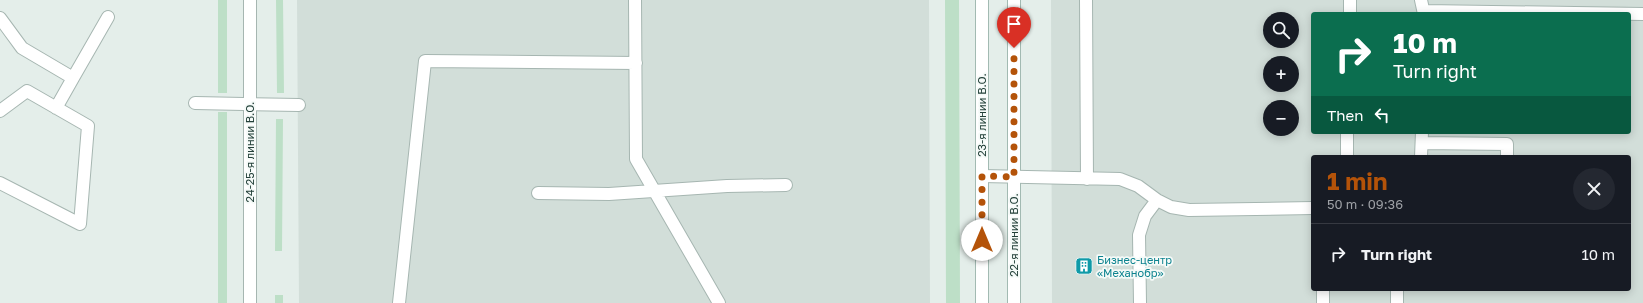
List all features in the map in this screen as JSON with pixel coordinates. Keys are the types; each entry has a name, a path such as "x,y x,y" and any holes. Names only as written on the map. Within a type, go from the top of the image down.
{"street":[{"name":"24-25-я линии В.О.","path":"250,0 250,303"},
{"path":"635,0 636,159 719,303"},
{"name":"23-я линии В.О.","path":"982,0 982,303"},
{"name":"22-я линии В.О.","path":"1014,0 1014,303"},
{"path":"1086,0 1087,179"},
{"path":"1350,0 1350,12"},
{"path":"1423,8 1545,6 1618,12"},
{"path":"1631,13 1643,14"},
{"path":"56,108 108,16"},
{"path":"0,18 22,48 73,78"},
{"path":"399,303 425,61 636,63"},
{"path":"0,111 27,91 88,126 80,224 0,183"},
{"path":"195,103 299,105"},
{"path":"1347,134 1347,155"},
{"path":"1421,155 1422,138 1507,144 1506,155"},
{"path":"982,176 1120,179 1138,186 1157,200 1171,206 1189,210 1311,208"},
{"path":"538,193 609,194 727,186 786,185"},
{"path":"1140,303 1139,235 1145,216 1157,200"},
{"path":"1323,291 1323,303"},
{"path":"1397,291 1397,303"}],"shaded area":[{"path":"297,0 929,0 930,303 299,303"},
{"path":"1051,0 1643,0 1643,303 1052,303"}],"green space":[{"path":"218,0 227,0 227,93 218,93"},
{"path":"276,0 283,0 284,93 277,93"},
{"path":"945,0 959,0 960,303 946,303"},
{"path":"218,112 227,112 227,303 218,303"},
{"path":"276,119 283,119 282,251 275,251"},
{"path":"275,295 283,295 283,303 275,303"}],"place":[{"name":"Бизнес-центр «Механобр»","path":"1084,266"}],"route":[{"path":"982,240 982,176 1014,177 1014,48"}]}
